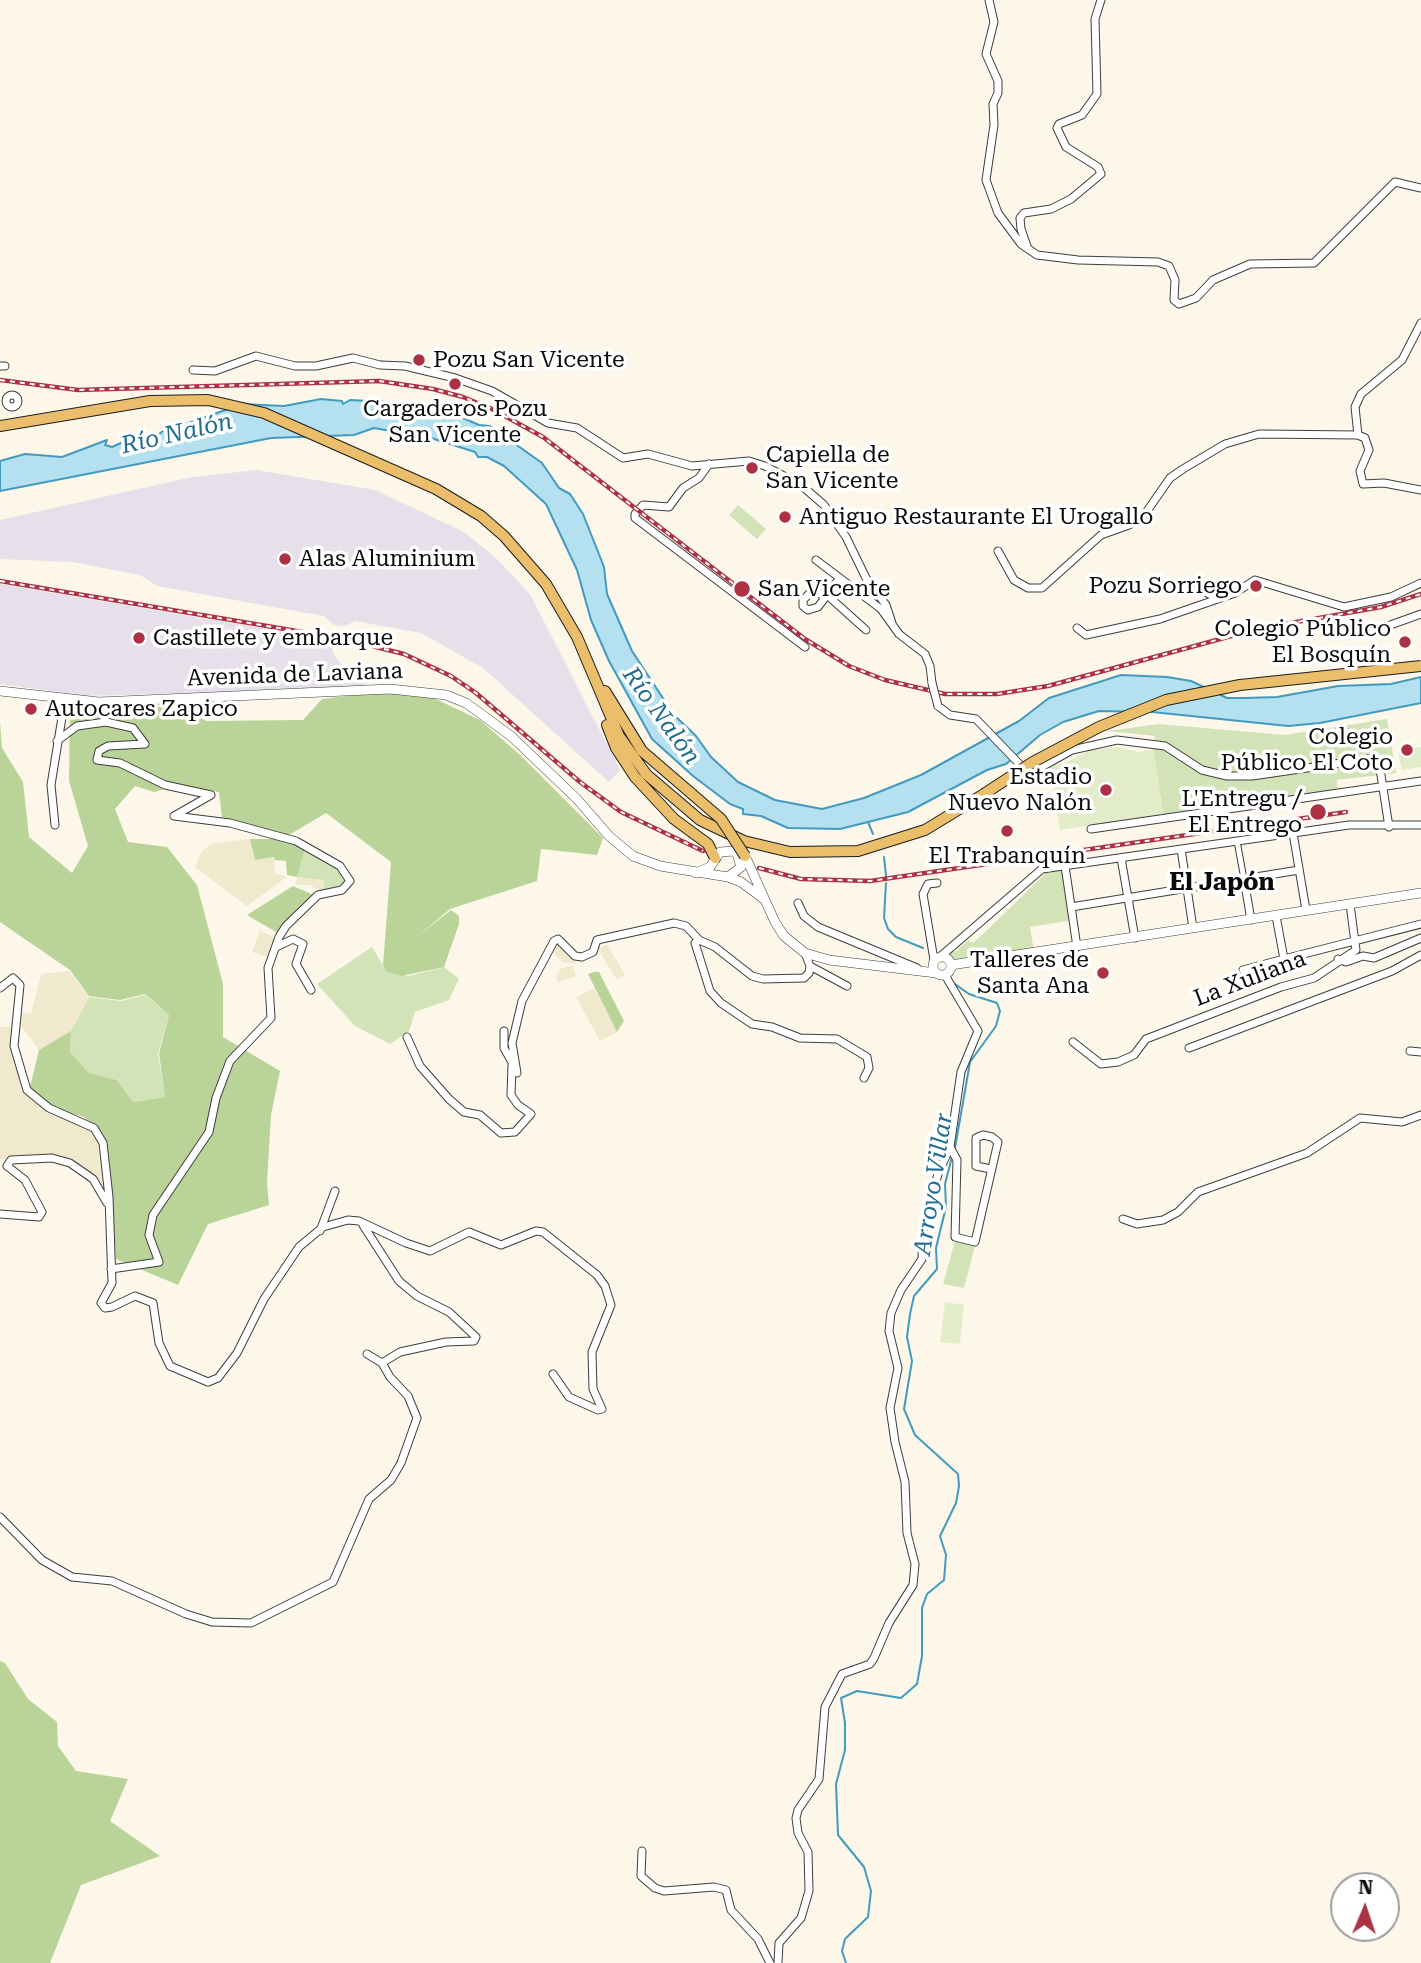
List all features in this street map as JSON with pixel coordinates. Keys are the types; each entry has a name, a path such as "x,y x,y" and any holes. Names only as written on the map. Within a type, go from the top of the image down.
{"main road":[{"path":"0,426 150,401 192,399 237,405 357,453 436,489 481,516 528,561 577,636 631,737 652,762 721,819 741,855"},
{"path":"577,636 623,761 649,795 708,845 714,860"},
{"path":"587,663 620,736 646,774 700,820 744,841 790,852 858,851 925,830 1033,762 1098,727 1166,700 1240,685 1421,666"}],"street":[{"path":"989,0 995,22 986,54 998,81 998,93 993,104 994,125 986,180 998,213 1029,250 1037,255 1054,258 1122,259 1170,265 1175,280 1174,300 1180,304 1196,298 1213,280 1250,264 1314,263 1395,181 1421,188"},
{"path":"1029,250 1021,229 1020,218 1024,213 1051,209 1071,199 1101,174 1098,167 1066,147 1057,128 1059,124 1082,115 1097,94 1095,19 1101,0"},
{"path":"1358,435 1355,407 1361,394 1402,359 1421,323"},
{"path":"193,370 215,372 245,357 260,355 295,366 316,366 353,358 380,365 405,366 492,391 548,423 577,428 623,458 651,454 684,465 748,461 778,472 806,488 824,505 846,537 866,578 886,605 892,623"},
{"path":"1,411 6,400"},
{"path":"998,551 1014,580 1028,588 1042,588 1101,535 1129,525 1145,514 1170,478 1225,444 1244,437 1272,433 1358,435 1365,438 1368,450 1360,471 1363,484 1421,490"},
{"path":"709,464 698,478 683,488 669,507 643,505 635,518 805,647"},
{"path":"816,560 881,609 899,634 927,657 938,706 950,715 975,719 987,728 1029,774 1083,746 1137,741 1165,746 1202,770 1227,776 1252,776 1369,759 1378,765 1393,827"},
{"path":"839,579 827,596 866,630"},
{"path":"1077,628 1086,635 1119,629 1218,599 1255,580 1344,607 1391,597 1421,583"},
{"path":"1155,589 1204,591 1218,599"},
{"path":"1382,628 1421,614"},
{"name":"Avenida de Laviana","path":"0,691 99,702 390,689 446,695 466,704 511,736 577,799 609,836 633,856 660,866 724,876"},
{"path":"55,825 51,785 65,699"},
{"path":"57,741 77,726 106,722 133,729 145,744 108,746 99,751 97,760 120,763 184,791 210,792 210,797 176,813 177,818 212,819 296,841 340,866 350,881 347,887 318,895 286,926 268,968 271,1018 230,1060 216,1098 209,1132 153,1215 149,1235 159,1262 111,1269"},
{"path":"1091,829 1421,781"},
{"path":"942,963 1037,871 1349,825 1421,825"},
{"path":"1293,833 1306,910"},
{"path":"1237,841 1251,919"},
{"path":"1181,849 1193,928"},
{"path":"695,873 705,871 724,850 741,855 784,936 805,953 830,960 913,968 1077,947 1421,893"},
{"path":"724,876 741,867 741,855"},
{"path":"1121,858 1135,938"},
{"path":"714,860 724,876 741,882 765,900"},
{"path":"1065,866 1077,947"},
{"path":"1071,907 1299,870"},
{"path":"778,1963 779,1943 801,1918 809,1891 808,1852 798,1833 796,1818 798,1810 819,1779 825,1707 836,1681 842,1674 870,1664 913,1585 915,1564 907,1533 905,1482 890,1408 898,1368 889,1331 891,1313 901,1290 922,1259 923,1230 938,1174 950,1148 961,1072 978,1031 942,963 923,894 928,884 937,883"},
{"path":"798,903 804,916 818,928 913,968"},
{"path":"1350,904 1357,941"},
{"path":"1276,916 1284,959"},
{"path":"407,1037 420,1066 449,1099 464,1112 482,1116 501,1133 515,1132 531,1114 518,1105 511,1095 512,1043 522,1001 554,941 558,939 575,956 582,957 593,952 594,943 603,938 674,923 686,926 699,940 720,950 752,976 764,979 804,978 809,973 810,966 805,953"},
{"path":"1243,970 1421,925"},
{"path":"1338,959 1346,962 1363,956 1374,958 1421,938"},
{"path":"276,947 293,939 303,944 296,964 311,990"},
{"path":"699,940 695,948 702,970 710,990 721,1003 752,1024 772,1027 800,1038 837,1039 867,1057 869,1068 864,1078"},
{"name":"La Xuliana","path":"1073,1042 1101,1065 1118,1062 1134,1055 1146,1039 1314,978 1338,959 1356,950 1357,941"},
{"name":"La Xuliana","path":"1189,1048 1402,967 1421,955"},
{"path":"810,966 847,986"},
{"path":"0,988 13,978 20,985 13,1046 27,1090 49,1108 88,1124 101,1140 110,1215 112,1283 101,1303 103,1306 112,1307 135,1296 148,1298 156,1310 159,1343 165,1360 178,1371 208,1382 218,1378 230,1365 264,1299 299,1247 320,1231 343,1220 362,1223 424,1250 437,1249 469,1232 505,1245 541,1231 597,1275 610,1298 610,1314 596,1339 591,1360 593,1389 602,1409 598,1410 569,1397 553,1374"},
{"path":"505,1031 503,1046 517,1073"},
{"path":"1410,1051 1421,1052"},
{"path":"1123,1219 1137,1224 1163,1220 1178,1212 1198,1192 1307,1153 1360,1118 1402,1122 1421,1115"},
{"path":"950,1148 956,1158 955,1237 975,1242 998,1142 984,1135 976,1138 976,1167 990,1169"},
{"path":"0,1214 41,1216 42,1209 32,1191 7,1162 52,1158 70,1163 89,1175 102,1190 110,1215"},
{"path":"320,1231 335,1191"},
{"path":"362,1223 399,1281 416,1296 449,1312 476,1337 474,1341 446,1342 400,1352 382,1363"},
{"path":"0,1517 42,1560 72,1577 125,1585 186,1614 212,1622 251,1623 333,1582 369,1499 391,1479 401,1462 417,1418 408,1396 390,1377 382,1363 367,1354"},
{"path":"642,1851 641,1877 655,1888 664,1891 714,1887 726,1890 731,1910 758,1939 770,1963"}],"shaded area":[{"path":"257,470 375,490 464,532 496,558 530,594 620,770 609,782 483,668 421,633 356,621 344,626 334,625 324,616 157,586 140,575 72,562 0,559 0,520 192,477"},
{"path":"0,584 331,640 334,655 343,666 356,670 383,666 387,675 384,679 359,686 321,689 87,696 0,684"},
{"path":"250,839 255,860 275,857 274,873 287,877 247,906 195,867 202,851 213,843"},
{"path":"297,877 325,880 324,892 309,885 295,885"},
{"path":"260,930 277,940 270,958 252,952"},
{"path":"557,942 577,959 575,963 563,963 552,951"},
{"path":"607,944 625,975 617,980 598,949"},
{"path":"573,965 576,976 558,982 556,976 560,969"},
{"path":"69,971 89,997 71,1031 39,1050 19,1023 20,1013 31,1014 41,974"},
{"path":"594,988 617,1032 600,1041 576,997"},
{"path":"0,1027 11,1027 13,1055 24,1091 44,1109 90,1128 98,1137 102,1149 107,1195 88,1171 70,1161 0,1159"}],"green space":[{"path":"738,505 766,529 757,539 729,515"},
{"path":"371,693 425,694 480,720 519,754 603,838 597,855 541,849 537,881 450,909 417,937 451,910 459,916 459,924 444,967 401,976 386,971 383,965 391,862 326,813 289,835 222,817 219,792 176,786 154,792 135,786 115,809 128,842 167,847 197,885 223,984 223,1037 280,1071 271,1115 267,1182 269,1205 208,1224 178,1285 116,1259 111,1177 103,1134 84,1117 60,1110 39,1097 30,1087 39,1050 71,1031 70,1052 89,1073 117,1080 133,1102 165,1097 159,1053 169,1015 145,994 120,1000 89,996 70,970 0,922 0,722 2,748 23,782 29,837 72,873 88,846 69,781 70,708 188,706 206,721 303,720 322,699"},
{"path":"1387,719 1396,773 1337,780 1338,791 1164,819 1153,750 1155,736 1108,731 1159,724 1284,735"},
{"name":"Estadio Nuevo Nalón","path":"1118,747 1138,752 1153,750 1163,814 1060,830 1050,766 1065,763 1090,750"},
{"path":"1421,747 1421,767 1402,770 1398,751"},
{"path":"250,839 280,839 305,849 297,877 287,875 286,861 275,860 274,857 255,860"},
{"path":"305,849 340,869 347,879 345,885 324,892 324,880 297,877"},
{"path":"1065,866 1073,920 1030,927 1034,952 950,961 948,959 950,949 955,952 968,940 973,943 983,934 1045,874 1042,869"},
{"path":"293,886 314,895 278,933 247,915"},
{"path":"372,947 386,971 408,976 444,967 459,979 449,1000 415,1012 409,1031 390,1044 355,1026 317,984"},
{"path":"599,972 624,1021 617,1032 588,974"},
{"path":"145,995 169,1015 158,1053 165,1097 133,1102 117,1080 89,1073 70,1052 71,1031 89,997 121,1001"},
{"path":"955,1241 975,1246 964,1288 943,1284"},
{"path":"945,1302 964,1305 960,1344 940,1342"},
{"path":"0,1661 5,1663 28,1699 57,1722 58,1746 76,1771 128,1779 110,1821 160,1856 81,1885 50,1963 0,1963"}],"water":[{"name":"Río Nalón","path":"321,399 342,401 343,404 350,400 389,402 393,406 399,404 454,414 479,425 490,426 542,463 559,488 570,494 583,514 604,567 607,594 632,651 674,715 696,736 711,757 738,782 775,800 822,809 864,798 921,775 1019,721 1049,698 1121,675 1191,681 1227,698 1277,697 1338,686 1391,684 1421,677 1421,703 1320,723 1288,726 1152,712 1099,711 1063,722 1040,735 1006,764 987,770 908,812 840,829 788,828 761,816 743,814 743,809 730,804 693,776 652,739 609,661 591,620 577,570 546,504 504,466 487,457 478,457 475,452 431,438 374,428 354,435 271,438 0,491 0,461 25,454 62,457 107,440 105,445 112,447 134,437 159,434 171,425 186,424 242,404 284,406"}],"waterway":[{"name":"Arroyo Villar","path":"868,822 873,834"},
{"name":"Arroyo Villar","path":"884,857 886,876"},
{"name":"Arroyo Villar","path":"886,883 884,918 888,929 896,937 923,948"},
{"name":"Arroyo Villar","path":"955,984 969,994 997,1003 1000,1011 996,1026 970,1062 955,1148"},
{"name":"Arroyo Villar","path":"846,1963 842,1951 845,1939 868,1917 871,1891 864,1867 838,1835 836,1784 845,1750 841,1698 857,1691 901,1698 917,1684 922,1656 922,1608 927,1594 944,1580 946,1555 940,1536 956,1503 959,1486 958,1474 915,1435 904,1409 912,1361 907,1337 910,1314 914,1296 937,1269 936,1248 946,1207 945,1184 952,1157"}],"railway":[{"path":"0,380 78,390 379,381 433,389 463,397 490,408 543,437 805,639 849,666 885,680 945,694 997,694 1048,686 1257,629 1381,607 1421,594"},
{"path":"0,581 344,639 404,654 451,676 476,693 580,782 621,812 703,851"},
{"path":"759,868 801,879 870,881 1346,812"}],"place":[{"name":"Pozu San Vicente","path":"419,360"},
{"name":"Cargaderos Pozu San Vicente","path":"455,384"},
{"name":"Capiella de San Vicente","path":"752,468"},
{"name":"Antiguo Restaurante El Urogallo","path":"785,517"},
{"name":"Alas Aluminium","path":"285,559"},
{"name":"Pozu Sorriego","path":"1256,586"},
{"name":"San Vicente","path":"742,589"},
{"name":"Castillete y embarque","path":"139,638"},
{"name":"Colegio Público El Bosquín","path":"1405,642"},
{"name":"Autocares Zapico","path":"31,709"},
{"name":"Colegio Público El Coto","path":"1407,750"},
{"name":"Estadio Nuevo Nalón","path":"1106,790"},
{"name":"L'Entregu / El Entrego","path":"1318,812"},
{"name":"El Trabanquín","path":"1007,831"},
{"name":"Talleres de Santa Ana","path":"1103,973"}],"district":[{"name":"El Japón","path":"1222,883"}]}
